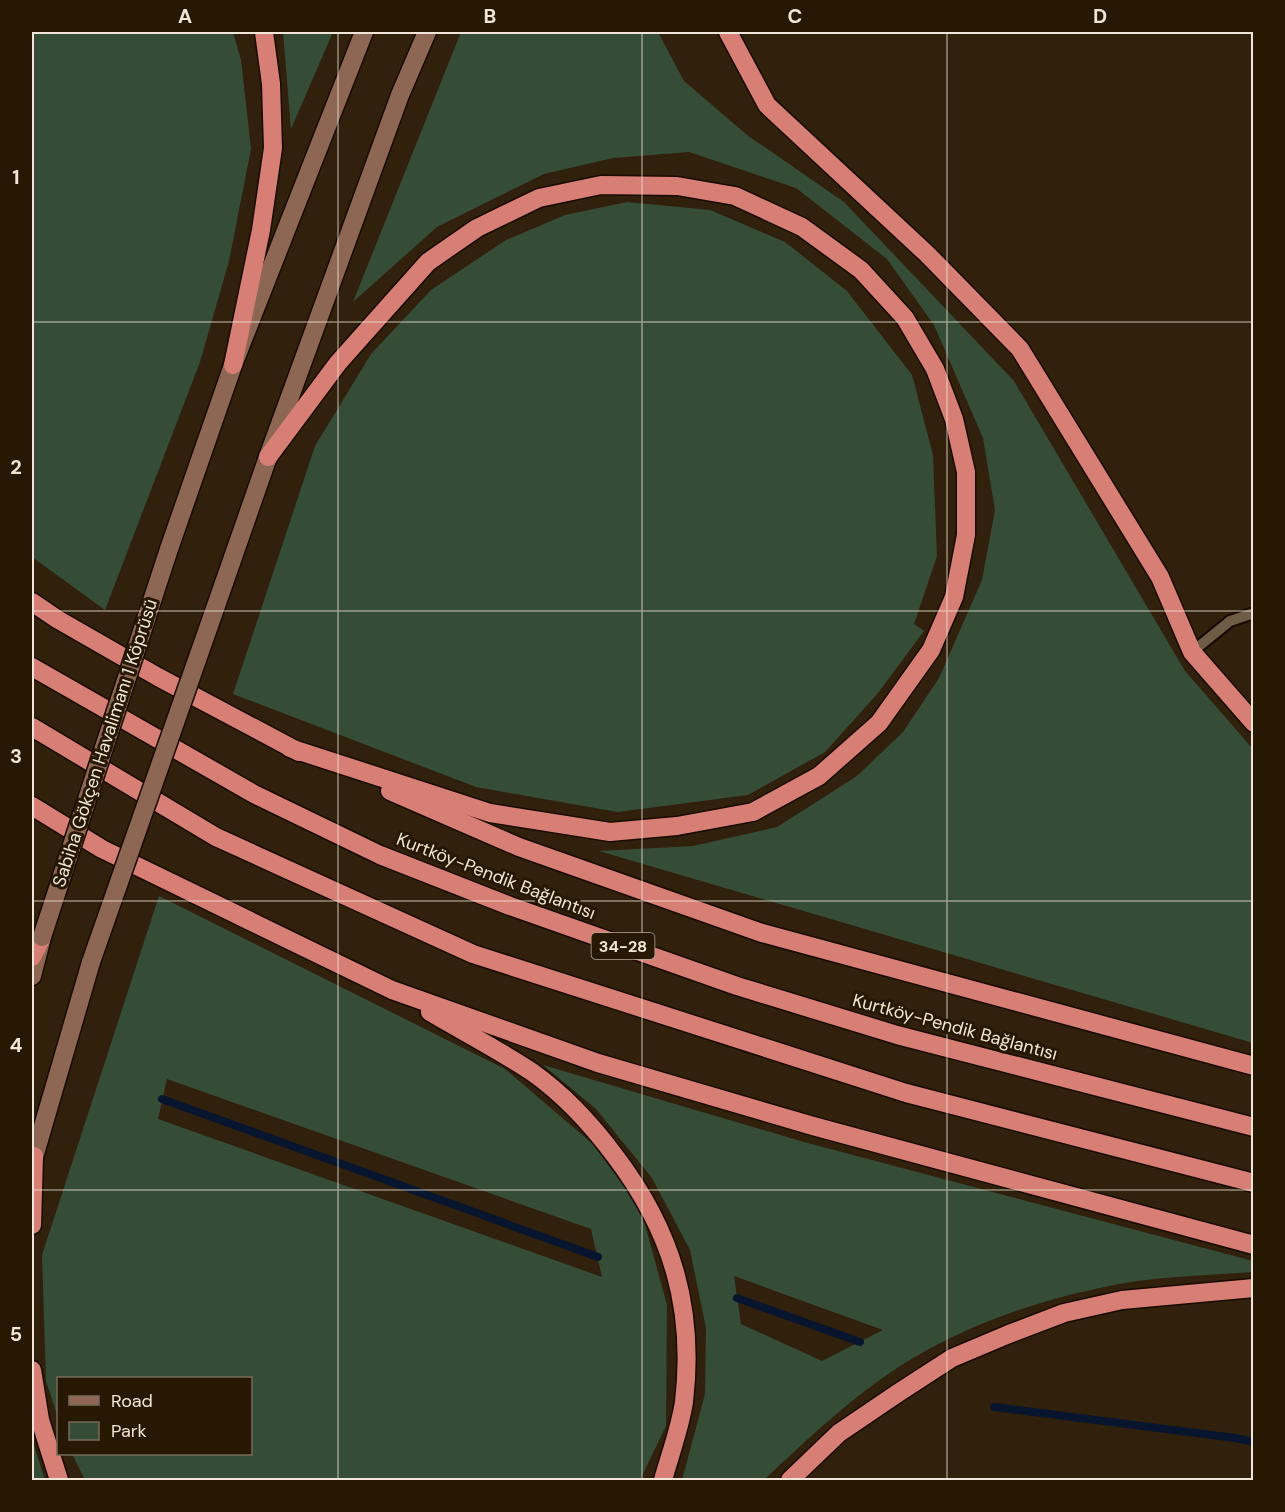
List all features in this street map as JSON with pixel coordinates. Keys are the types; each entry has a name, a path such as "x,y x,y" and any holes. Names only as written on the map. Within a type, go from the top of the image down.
{"highway":[{"path":"233,365 261,230 273,148 271,84 264,32"},
{"path":"728,32 767,105 927,254 1020,349 1160,577 1192,652 1254,723"},
{"path":"268,457 338,363 428,262 477,228 539,198 590,187 601,185 677,186 735,196 802,227 861,270 905,318 935,369 954,419 966,472 966,535 954,597 931,650 879,723 819,776 753,812 676,826 610,832 490,813 290,748"},
{"path":"32,602 57,619 158,677 290,748 519,847 762,933 1254,1066"},
{"name":"Kurtköy-Pendik Bağlantısı","path":"32,667 255,794 380,855 510,906 737,986 897,1035 1254,1127"},
{"path":"32,727 216,837 473,954 906,1093 1254,1183"},
{"path":"32,806 102,849 392,990 533,1073 573,1107 602,1139 635,1182 673,1262 684,1306 687,1357 683,1403 663,1480"},
{"path":"32,957 42,937"},
{"path":"392,990 598,1063 813,1126 1254,1245"},
{"path":"32,1225 33,1160"},
{"path":"790,1480 839,1433 898,1393 952,1358 1000,1338 1064,1313 1122,1300 1254,1288"},
{"path":"32,1370 40,1420 59,1480"}],"main road":[{"name":"Sabiha Gökçen Havalimanı 1 Köprüsü","path":"32,976 42,937 169,549 233,365 364,32"},
{"path":"33,1160 91,962 268,457 400,95 427,32"}],"lane":[{"path":"1192,652 1230,621 1254,613"}],"green space":[{"path":"32,32 233,32 241,60 251,149 229,261 200,362 105,610 32,557"},
{"path":"283,32 333,32 291,129"},
{"path":"461,32 658,32 684,81 747,135 844,202 1014,381 1185,671 1253,749 1253,1043 599,851 693,846 777,827 857,776 903,732 939,678 982,580 995,510 983,438 934,325 887,259 796,188 689,152 613,158 544,174 437,227 353,302"},
{"path":"627,202 710,210 785,242 847,291 912,375 933,455 937,556 914,624 924,631 878,693 825,752 748,795 618,812 476,787 233,694 315,446 371,354 431,290 506,240 565,215"},
{"path":"159,896 505,1069 594,1145 641,1210 667,1305 666,1426 640,1480 85,1480 72,1455 252,1455 252,1377 57,1377 57,1415 46,1381 42,1255","holes":["167,1079 591,1229 602,1277 158,1119"]},
{"path":"543,1065 804,1142 1253,1261 1253,1272 1131,1282 1065,1296 1000,1317 938,1344 881,1379 835,1415 764,1480 682,1480 705,1394 706,1328 690,1250 652,1178 596,1109","holes":["734,1276 883,1330 822,1361 741,1324"]},
{"path":"32,1439 45,1480 32,1480"}],"waterway":[{"path":"162,1099 598,1257"},
{"path":"737,1298 860,1342"},
{"path":"994,1407 1254,1442"}]}
